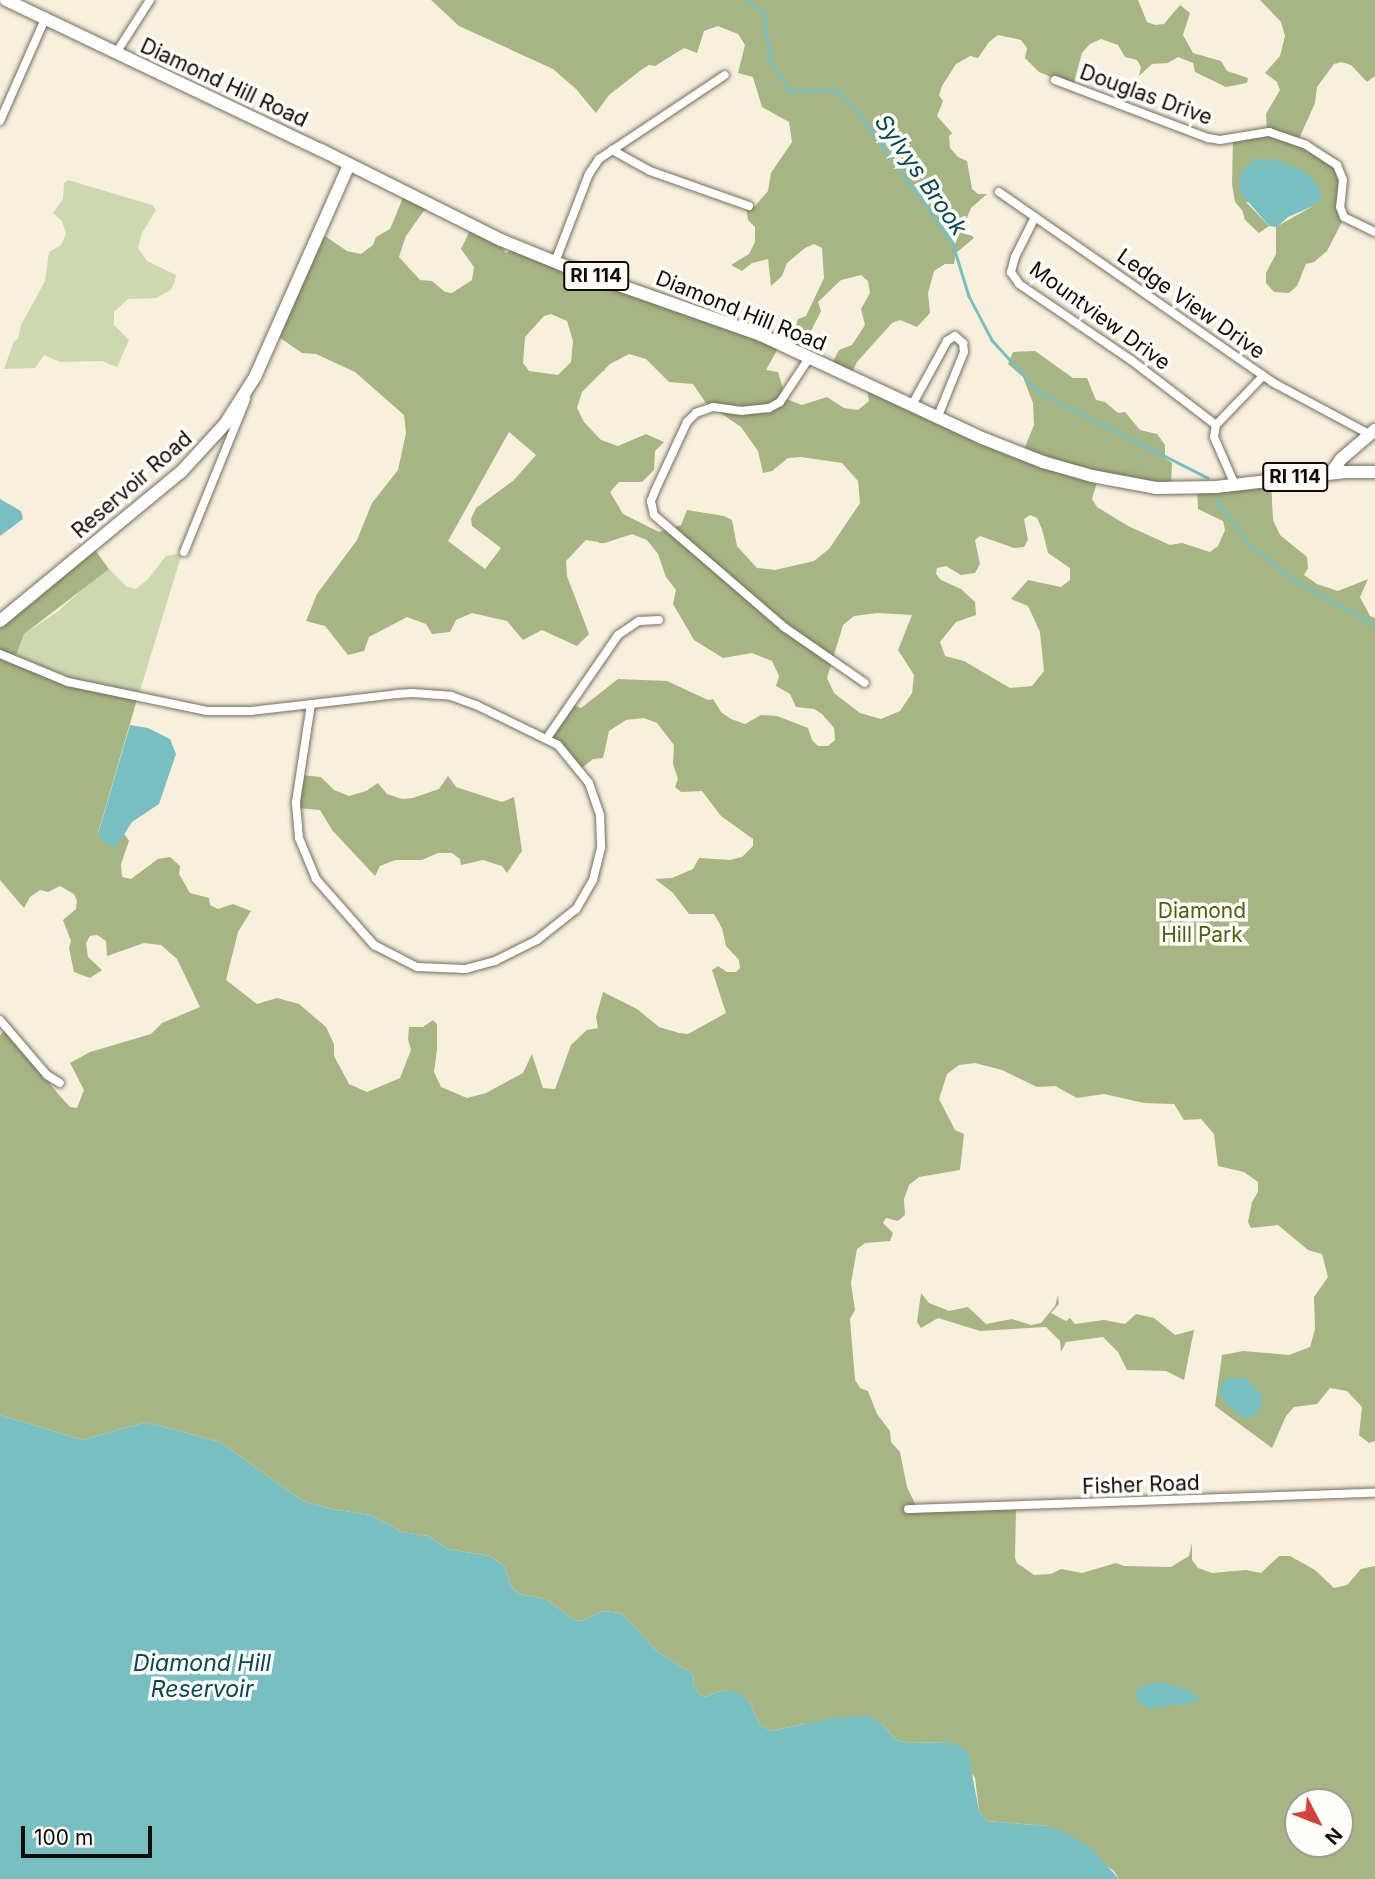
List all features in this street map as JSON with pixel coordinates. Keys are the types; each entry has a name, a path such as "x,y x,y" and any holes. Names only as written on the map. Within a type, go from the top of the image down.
{"main road":[{"name":"Diamond Hill Road","path":"12,1 500,240 739,327 1012,450 1091,476 1156,488 1212,487 1375,472"},
{"name":"Reservoir Road","path":"0,621 181,472 225,424 255,377 349,164"},
{"path":"1331,474 1341,459 1372,432"}],"street":[{"path":"116,53 150,0"},
{"path":"0,121 45,19"},
{"path":"555,262 589,174 598,159 725,75"},
{"name":"Douglas Drive","path":"1055,80 1208,138 1220,140 1269,132 1306,145 1337,165 1343,180 1341,212 1344,217 1375,232"},
{"path":"612,150 650,171 749,206"},
{"name":"Ledge View Drive","path":"999,192 1264,376 1372,432"},
{"name":"Mountview Drive","path":"1035,217 1015,257 1012,272 1019,284 1131,360 1216,425"},
{"path":"912,405 947,341 955,336 963,343 964,352 938,416"},
{"path":"809,358 780,402 769,408 742,411 713,407 696,413 687,422 654,491 654,515 784,627 864,683"},
{"path":"1235,485 1214,437 1216,425 1264,376"},
{"path":"184,552 255,377"},
{"path":"547,738 618,635 639,621 659,620"},
{"path":"0,654 68,682 199,710 236,713 311,704 412,693 438,694 463,699 547,738 581,769 596,799 601,848 593,880 565,921 537,940 481,965 433,970 402,962 374,945 316,879 305,859 297,826 296,802 311,704"},
{"path":"0,1020 47,1075 60,1083"},
{"name":"Fisher Road","path":"908,1510 1375,1493"}],"green space":[{"path":"431,0 1138,0 1147,22 1155,25 1164,24 1180,5 1190,13 1183,35 1193,53 1221,61 1227,71 1248,78 1247,83 1226,87 1195,72 1193,63 1178,57 1168,63 1152,64 1139,76 1141,67 1137,60 1125,57 1118,45 1101,39 1090,44 1082,53 1073,86 1039,72 1025,58 1027,48 1021,40 998,35 989,42 978,58 970,56 956,64 942,86 939,95 943,101 937,116 952,133 949,136 950,148 958,157 967,161 972,189 978,194 987,194 971,208 966,220 967,229 974,238 956,253 954,264 945,264 934,271 928,293 930,313 917,327 900,320 892,323 857,362 850,376 832,363 839,350 852,345 865,325 861,309 870,293 868,281 861,275 841,280 818,302 821,311 801,351 791,343 798,319 806,316 824,278 822,248 814,244 805,248 787,263 782,276 771,286 768,259 752,263 742,271 731,265 749,254 755,242 755,227 748,220 746,206 755,206 768,191 771,173 792,142 789,122 762,107 753,77 738,73 745,45 738,34 718,26 704,31 697,53 684,48 655,66 649,65 609,95 596,113 576,89 553,69 459,26"},
{"path":"1260,0 1375,0 1375,76 1367,82 1351,65 1341,62 1334,64 1317,87 1315,103 1298,141 1339,167 1343,220 1327,251 1314,262 1306,264 1297,286 1289,293 1274,292 1266,283 1266,273 1276,254 1276,227 1313,206 1246,202 1269,226 1259,233 1245,220 1242,210 1235,202 1232,184 1233,138 1267,132 1266,114 1280,90 1277,82 1265,73 1280,56 1285,36 1281,22"},
{"path":"68,180 152,205 156,210 142,233 138,248 147,261 176,275 175,281 171,290 156,298 128,299 114,312 114,325 129,340 117,367 102,361 60,362 44,355 35,368 4,369 14,341 18,339 21,325 45,281 49,252 61,245 66,234 62,221 53,213 63,199 64,183"},
{"name":"Diamond Hill Park","path":"405,193 428,205 406,236 399,257 420,280 432,281 445,292 452,293 472,280 474,267 461,249 472,226 494,236 506,253 517,247 572,269 576,279 586,274 780,345 766,370 778,372 786,399 802,405 827,397 844,408 858,410 869,401 866,384 1023,452 1034,425 1033,403 1023,377 1008,364 1013,352 1035,351 1073,378 1087,378 1096,400 1105,402 1118,413 1125,412 1140,430 1157,434 1165,445 1165,458 1172,463 1171,486 1098,479 1092,499 1097,507 1128,526 1170,545 1182,543 1210,552 1218,546 1225,530 1223,521 1198,509 1197,487 1271,480 1273,520 1280,535 1307,557 1308,568 1304,575 1317,584 1338,591 1368,579 1360,597 1370,616 1375,618 1375,1441 1369,1443 1359,1435 1362,1407 1347,1391 1330,1388 1317,1404 1294,1407 1286,1416 1272,1448 1215,1406 1222,1355 1243,1351 1289,1355 1310,1347 1315,1329 1314,1297 1328,1277 1322,1254 1308,1250 1278,1225 1251,1228 1248,1222 1252,1202 1258,1192 1258,1182 1244,1172 1218,1166 1214,1134 1201,1119 1184,1120 1174,1104 1144,1103 1104,1094 1077,1098 1055,1086 1037,1087 1002,1070 975,1063 959,1065 947,1074 939,1099 955,1130 964,1134 960,1170 919,1177 909,1185 904,1199 905,1215 898,1221 886,1218 883,1223 893,1233 890,1241 865,1243 857,1249 851,1283 855,1310 850,1319 855,1380 860,1388 868,1391 877,1414 890,1431 891,1442 900,1452 907,1487 918,1510 1016,1509 1015,1558 1017,1563 1034,1575 1051,1574 1061,1569 1082,1573 1116,1563 1124,1566 1171,1567 1189,1556 1192,1543 1192,1560 1198,1568 1212,1573 1246,1570 1261,1573 1279,1556 1290,1556 1315,1570 1334,1588 1347,1585 1361,1569 1375,1566 1375,1879 1119,1879 1114,1871 1048,1826 987,1821 979,1811 975,1778 950,1742 908,1743 896,1740 881,1723 804,1724 771,1731 760,1725 750,1702 723,1690 705,1697 699,1694 693,1684 694,1675 657,1651 621,1613 603,1611 582,1621 574,1620 546,1599 519,1594 511,1586 504,1566 490,1556 448,1549 428,1536 402,1532 371,1515 303,1501 220,1442 146,1422 83,1440 0,1415 0,1035 5,1030 70,1107 77,1108 84,1090 70,1063 90,1052 151,1034 162,1023 200,1007 177,959 161,945 144,943 107,956 106,941 97,935 90,936 86,943 88,957 102,970 90,978 74,972 69,948 71,941 63,920 76,909 74,894 60,886 48,892 40,890 30,897 24,908 0,880 0,619 92,546 109,569 24,634 16,656 68,682 138,696 98,833 116,846 123,832 129,841 121,864 122,877 131,879 158,859 170,857 180,866 179,874 190,893 209,898 210,905 218,909 233,904 251,911 238,932 226,980 257,1004 277,998 299,1004 326,1027 334,1044 334,1056 349,1084 367,1092 400,1078 411,1050 409,1027 423,1027 433,1020 437,1024 434,1072 441,1087 467,1098 486,1093 523,1073 532,1054 543,1088 555,1089 571,1045 587,1030 598,1028 596,1017 603,992 637,1009 659,1027 679,1033 688,1034 726,1013 712,970 718,966 727,972 736,972 740,968 739,960 726,946 722,928 714,914 689,914 673,893 655,879 672,878 693,869 699,858 730,860 742,857 753,846 753,839 721,816 702,791 681,792 675,787 678,779 673,764 674,745 657,723 644,718 626,720 609,731 603,758 593,759 581,769 546,736 568,703 581,708 618,679 667,681 708,700 713,699 721,712 745,724 761,715 777,716 808,728 812,740 818,746 828,746 835,740 834,728 822,714 814,709 796,707 790,694 776,686 779,676 772,661 752,653 723,658 694,640 673,604 676,590 666,577 658,554 647,540 632,534 605,543 586,540 566,561 567,576 589,634 577,646 542,630 523,640 507,621 472,613 456,620 450,632 432,634 426,624 407,617 369,637 364,651 348,655 325,626 306,621 317,594 357,540 372,503 398,470 406,433 404,415 355,372 316,354 302,353 273,333 319,232 347,251 361,254 373,245 376,237 390,229","holes":["551,314 567,321 573,341 571,362 558,375 529,371 523,363 525,337 544,316","629,354 646,359 669,382 693,384 706,403 741,427 758,451 763,473 772,471 788,458 801,457 842,463 858,481 860,503 829,549 814,561 775,570 757,568 737,546 732,520 724,516 687,510 681,525 659,532 623,514 610,492 619,482 642,482 654,470 655,451 664,442 646,434 618,446 601,440 584,422 577,408 582,392 610,364","509,432 536,455 514,480 476,508 471,519 472,526 501,548 485,569 448,541","1030,515 1037,518 1048,553 1070,568 1070,580 1061,587 1028,580 1011,599 1028,606 1040,632 1044,671 1032,686 1010,688 964,661 945,656 940,642 956,622 976,615 975,602 961,589 941,580 936,574 937,568 946,566 961,575 975,573 980,564 975,540 980,536 1014,548 1024,547 1028,540 1024,519","877,613 912,615 898,650 914,675 912,693 900,711 881,719 860,713 834,693 827,678 843,625 854,616"]},
{"path":"182,553 139,694 87,687 16,657 24,634 57,612 99,575 109,569 127,587 136,589 148,579 166,556"},
{"path":"300,775 321,777 334,790 349,796 366,791 378,783 387,794 402,799 413,798 439,789 448,776 456,787 502,802 514,797 522,851 507,873 502,866 483,860 461,865 460,859 452,853 438,853 422,860 395,860 380,866 375,876 332,830 320,810 297,808"},
{"path":"921,1293 929,1303 949,1311 968,1307 986,1324 1012,1319 1031,1325 1041,1323 1055,1306 1058,1295 1059,1304 1051,1313 1066,1321 1070,1318 1075,1324 1104,1320 1125,1324 1136,1314 1154,1318 1175,1335 1194,1330 1184,1380 1166,1371 1127,1370 1118,1352 1103,1337 1066,1342 1061,1352 1060,1341 1046,1327 980,1331 938,1318 921,1328 917,1322"}],"water":[{"path":"1255,159 1273,159 1304,171 1319,186 1321,198 1313,206 1288,217 1277,227 1269,226 1239,191 1241,173"},
{"path":"0,499 21,511 23,519 0,536"},
{"path":"130,725 148,728 170,739 176,754 159,804 132,822 116,847 104,842 98,834"},
{"path":"1228,1378 1246,1378 1262,1396 1261,1408 1250,1418 1241,1417 1221,1398 1220,1385"},
{"name":"Diamond Hill Reservoir","path":"0,1415 83,1440 146,1422 220,1442 303,1501 371,1515 402,1532 428,1536 448,1549 490,1556 504,1566 511,1586 519,1594 546,1599 574,1620 582,1621 603,1611 621,1613 657,1651 694,1675 693,1684 699,1694 705,1697 723,1690 739,1693 750,1702 760,1725 771,1731 838,1717 870,1716 881,1723 896,1740 908,1743 950,1742 960,1746 968,1752 979,1811 987,1821 1048,1826 1069,1834 1090,1847 1119,1879 0,1879"},
{"path":"1162,1682 1190,1690 1200,1701 1149,1709 1139,1703 1135,1692 1143,1685"}],"waterway":[{"name":"Sylvys Brook","path":"748,0 763,12 771,62 790,91 836,90 856,110 952,241 969,296 992,340 1040,393 1208,478"},
{"name":"Sylvys Brook","path":"1215,498 1250,545 1294,580 1375,625"}]}
